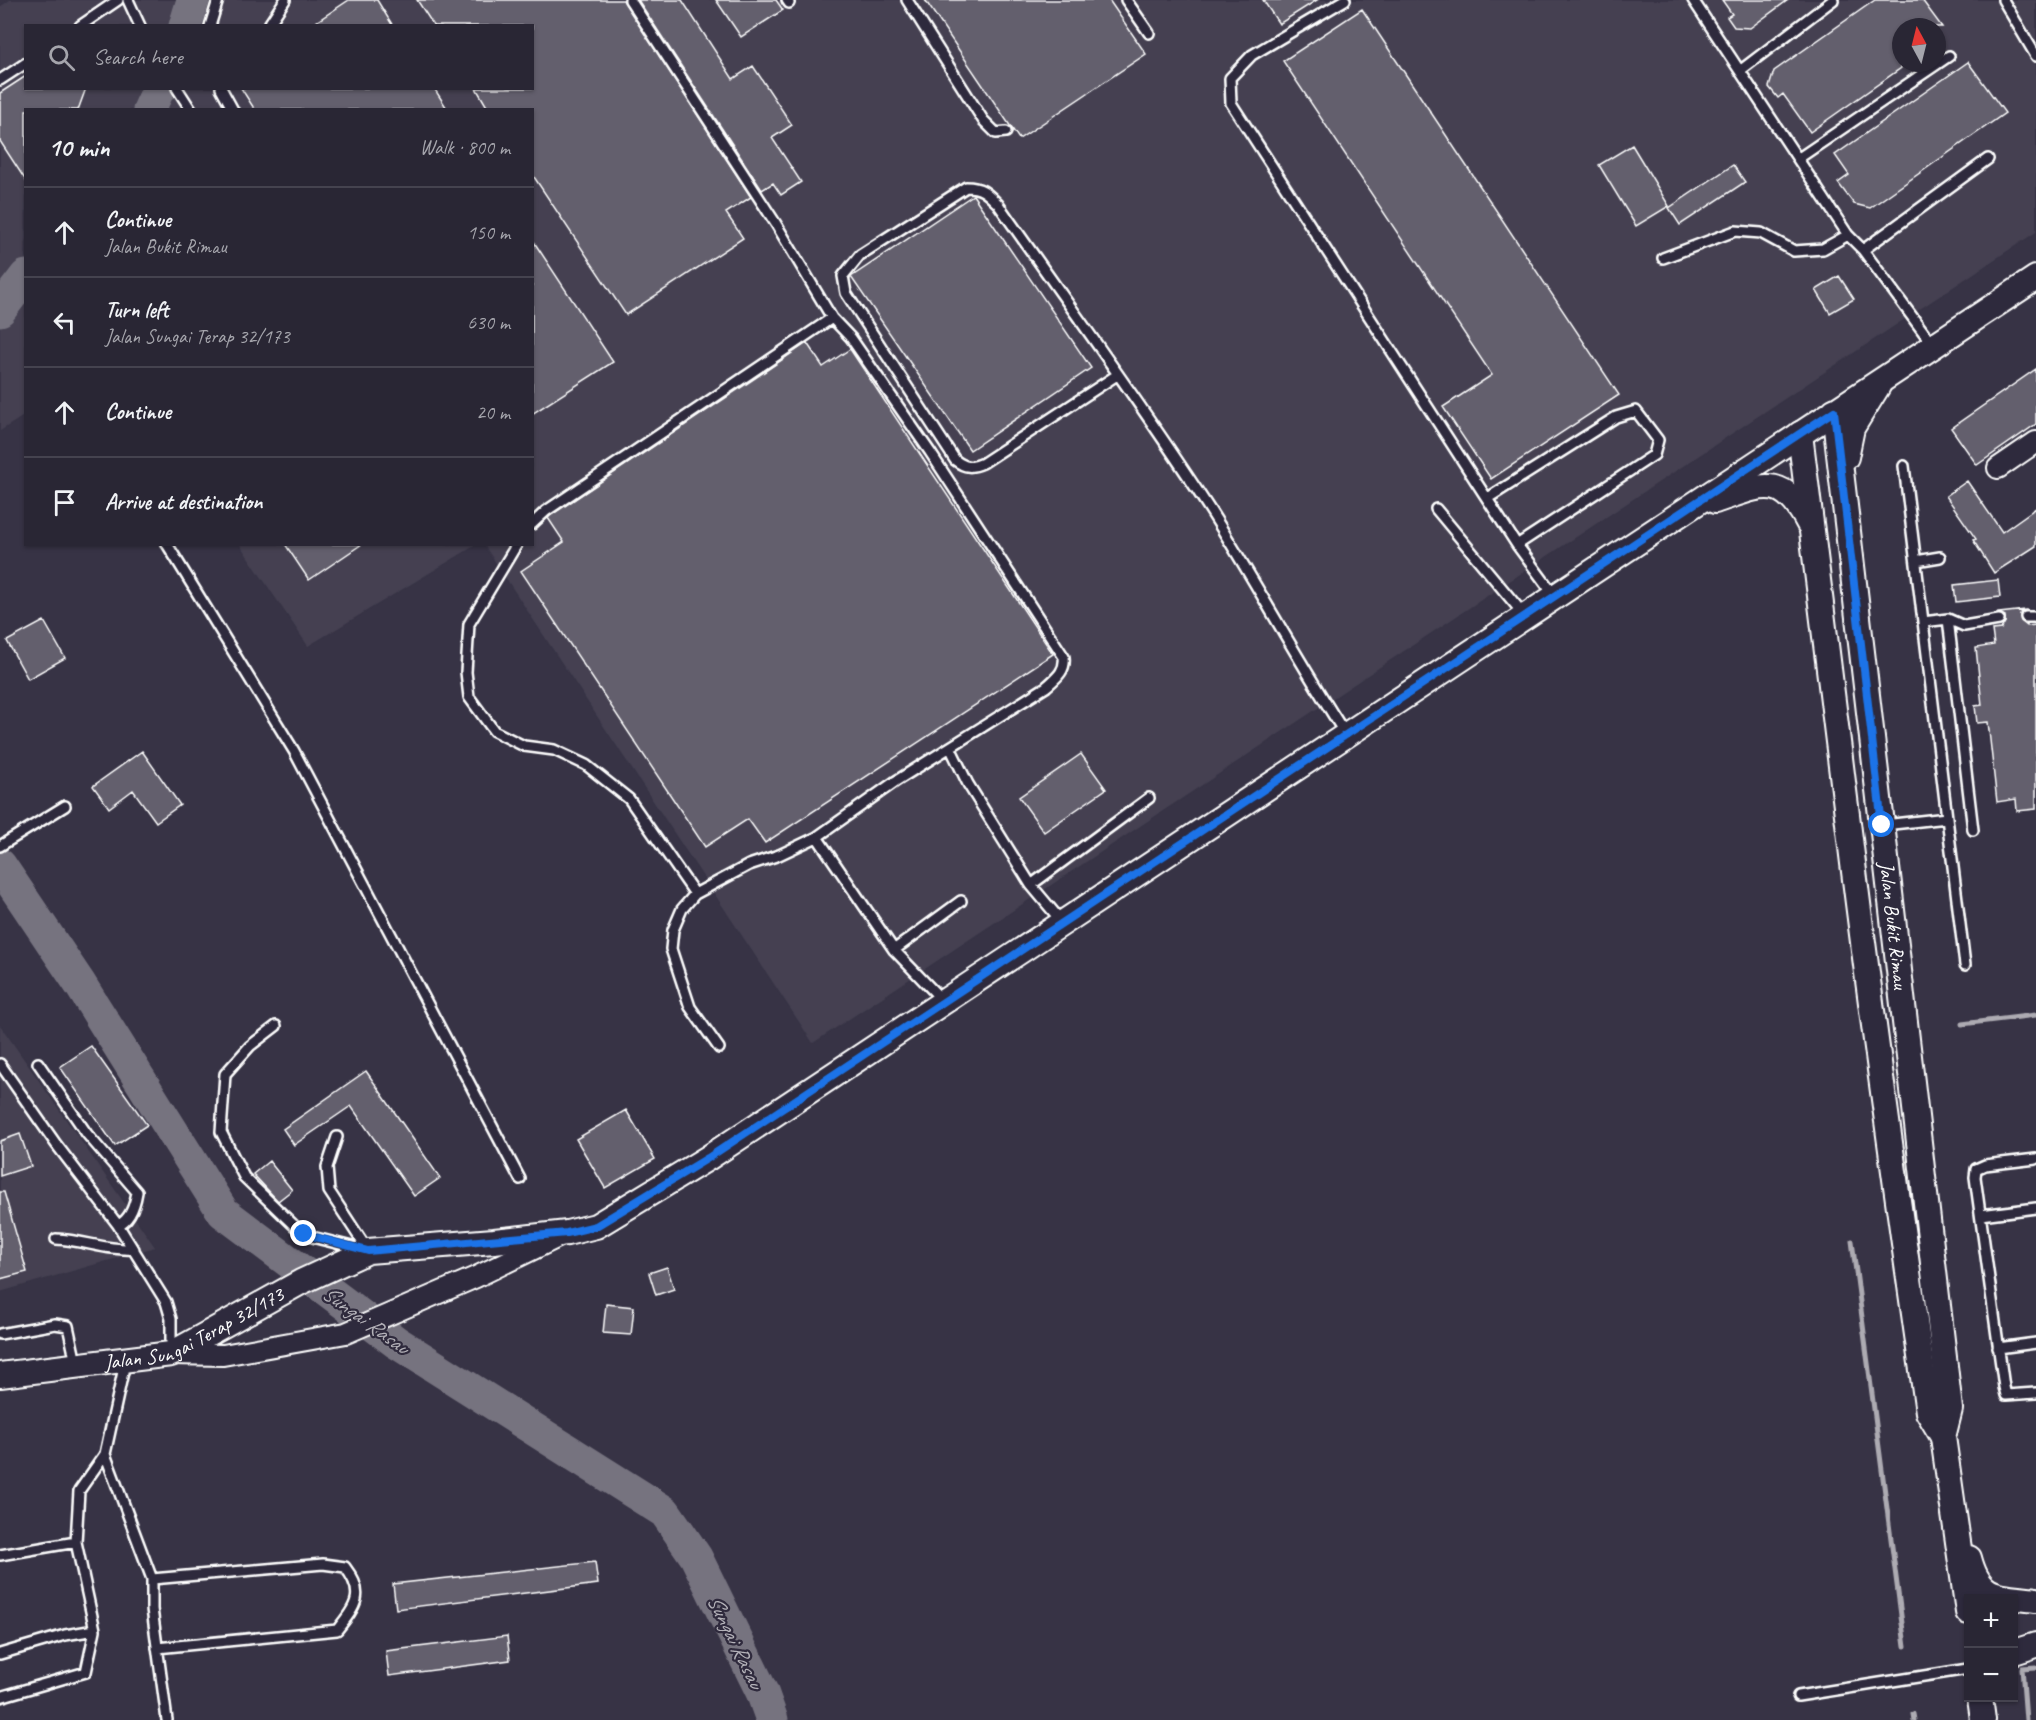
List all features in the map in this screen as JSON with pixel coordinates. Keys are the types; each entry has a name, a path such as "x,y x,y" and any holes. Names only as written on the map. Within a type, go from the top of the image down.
{"street":[{"name":"Jalan Sungai Terap 32/173","path":"0,1375 171,1354 301,1282 368,1251 567,1233 596,1226 698,1164 2036,278"},
{"path":"1847,526 1845,482 1848,440 1852,428 1881,380"},
{"name":"Jalan Bukit Rimau","path":"1834,411 1950,1409 1943,1437"},
{"name":"Jalan Bukit Rimau","path":"1800,434 1815,536 1850,845 1891,1153 1928,1412 1943,1437 1966,1594"},
{"path":"1998,468 2036,442"},
{"path":"1682,513 1752,488 1772,485 1789,494 1800,508 1815,536"},
{"path":"171,1354 223,1355 346,1333 398,1312 567,1233"},
{"path":"1953,1504 1971,1568 1979,1584 1989,1594 2036,1600"},
{"path":"2018,1607 2036,1605"},
{"path":"2018,1642 2036,1640"},
{"path":"2018,1650 2036,1644"}],"lane":[{"path":"83,24 118,0"},
{"path":"128,0 139,24"},
{"path":"211,24 218,0"},
{"path":"269,24 285,0"},
{"path":"630,0 776,224 832,318 851,338 930,452 1064,657 1065,663 1062,671 1046,687 896,781 817,837 779,855 750,865 695,894 678,920 671,949 690,1007 719,1048"},
{"path":"907,0 983,120 996,133 1006,132"},
{"path":"1126,0 1149,33"},
{"path":"1345,0 1252,55 1230,78 1231,104 1517,544 1555,596"},
{"path":"1693,0 1848,235 1863,250 1934,346"},
{"path":"1741,70 1833,0"},
{"path":"2002,0 2033,44 2036,56"},
{"path":"1799,158 1949,56"},
{"path":"0,80 24,64"},
{"path":"222,90 232,108"},
{"path":"180,92 190,108"},
{"path":"1863,250 1988,159"},
{"path":"1117,375 984,463 974,467 962,465 955,460 846,293 843,276 860,255 927,210 966,187 980,187 998,204 1117,375 1210,510 1308,677 1346,735"},
{"path":"1663,258 1735,231 1761,233 1794,251 1823,249 1848,235"},
{"path":"534,522 546,511 832,318"},
{"path":"1488,498 1616,417 1636,411 1658,440 1654,455 1517,544"},
{"path":"1904,466 1965,965"},
{"path":"1436,509 1525,616"},
{"path":"168,546 294,751 520,1179"},
{"path":"516,546 469,624 466,672 469,697 494,731 525,746 554,750 586,765 629,799 695,894"},
{"path":"1916,561 1940,557"},
{"path":"1923,622 1948,619 1964,626 2000,620"},
{"path":"1948,619 1973,830"},
{"path":"950,747 968,784 1031,885 1062,923"},
{"path":"1031,885 1149,798"},
{"path":"0,846 65,806"},
{"path":"1882,825 1947,818"},
{"path":"817,837 894,950 944,1002"},
{"path":"894,950 961,901"},
{"path":"276,1026 250,1046 225,1074 221,1132 244,1177 304,1234 368,1251"},
{"path":"38,1063 87,1134 136,1192 135,1204 125,1222 118,1225"},
{"path":"0,1065 56,1144 118,1225 166,1302 171,1319 171,1354"},
{"path":"337,1137 327,1167 329,1191 368,1251"},
{"path":"2036,1159 1976,1169 2006,1395 2036,1393"},
{"path":"1981,1215 2036,1208"},
{"path":"56,1239 80,1240 101,1248 134,1249"},
{"path":"0,1334 55,1324 68,1326 76,1366"},
{"path":"1998,1348 2036,1343"},
{"path":"0,1697 86,1671 95,1630 76,1542 79,1491 105,1454 123,1372 122,1359"},
{"path":"105,1454 152,1579 152,1609 167,1720"},
{"path":"0,1555 76,1542"},
{"path":"152,1579 323,1564 345,1567 356,1581 358,1597 352,1611 337,1630 157,1648"},
{"path":"0,1654 64,1635 95,1630"},
{"path":"1798,1696 1964,1670"}],"shaded area":[{"path":"10,0 2036,0 2036,232 813,1043 485,546 534,546 534,108 24,108 24,416 0,431 0,7"},
{"path":"241,546 474,546 308,646"},
{"path":"0,1025 155,1247 0,1292"}],"building":[{"path":"349,0 377,0 392,24 313,24"},
{"path":"417,0 623,0 751,197 726,213 743,238 626,315 534,177 534,108 488,108 477,90 534,90 534,24 433,24"},
{"path":"638,0 682,0 733,79 753,66 792,125 772,138 801,182 781,195 773,183 762,190"},
{"path":"716,0 776,0 783,10 741,37"},
{"path":"925,0 1109,0 1146,54 1019,139"},
{"path":"1263,0 1317,0 1279,24"},
{"path":"1722,0 1788,0 1750,28 1734,27 1727,17 1732,14"},
{"path":"1875,0 1922,0 1935,18 1892,18 1892,72 1895,72 1810,132 1783,94 1778,98 1769,87 1774,71"},
{"path":"1362,9 1619,395 1491,479 1443,407 1492,375 1283,61"},
{"path":"1968,62 2005,113 1870,208 1854,204 1838,183 1849,175 1835,155"},
{"path":"24,77 24,90 85,90 79,108 24,108 24,178 0,141 0,93"},
{"path":"242,90 435,90 447,108 254,108"},
{"path":"1632,145 1669,206 1636,226 1599,165"},
{"path":"1733,165 1745,182 1680,225 1669,208"},
{"path":"973,195 1091,368 970,450 851,277"},
{"path":"534,242 613,362 534,413"},
{"path":"1839,276 1854,299 1830,313 1816,290"},
{"path":"807,343 823,367 850,349 1053,654 765,843 748,819 705,847 521,571 564,542 548,518 550,516"},
{"path":"2036,369 2036,424 1977,465 1951,428"},
{"path":"1967,481 2002,532 2036,508 2036,546 1994,573 1973,540 1976,539 1946,496"},
{"path":"286,546 359,546 309,580"},
{"path":"1998,580 2000,597 1956,602 1954,585"},
{"path":"2025,610 2020,614 2021,621 2027,626 2036,625 2036,809 2017,811 2016,799 1997,802 1988,722 1977,723 1975,706 1982,705 1976,648 1994,645 1992,630 2001,629 2005,622 2005,616 1999,613"},
{"path":"44,621 65,658 28,679 7,641"},
{"path":"142,751 180,805 156,822 133,790 109,808 93,786"},
{"path":"1081,754 1106,789 1044,832 1019,797"},
{"path":"91,1046 147,1125 115,1146 60,1067"},
{"path":"366,1071 440,1178 414,1196 351,1106 294,1145 283,1129"},
{"path":"626,1110 655,1159 605,1188 576,1139"},
{"path":"20,1134 31,1166 0,1176 0,1141"},
{"path":"269,1161 292,1190 278,1201 253,1174"},
{"path":"0,1192 4,1192 27,1272 0,1279"},
{"path":"667,1267 674,1289 656,1295 649,1273"},
{"path":"606,1304 634,1307 631,1335 603,1333"},
{"path":"595,1562 598,1584 396,1609 393,1584"},
{"path":"507,1636 510,1660 389,1676 386,1651"}],"waterway":[{"name":"Sungai Rasau","path":"186,24 193,0"},
{"name":"Sungai Rasau","path":"150,108 158,90"},
{"name":"Sungai Rasau","path":"0,310 24,279"},
{"name":"Sungai Rasau","path":"0,865 80,984 223,1212 396,1342 665,1512 696,1557 762,1692 772,1720"},
{"path":"1962,1024 2036,1015"},
{"path":"1852,1241 1905,1646"},
{"path":"2026,1720 2022,1668 2036,1667"},
{"path":"1913,1714 1914,1720"}],"route":[{"path":"304,1234 368,1251 567,1233 596,1226 708,1158 1834,411 1882,825"}]}
